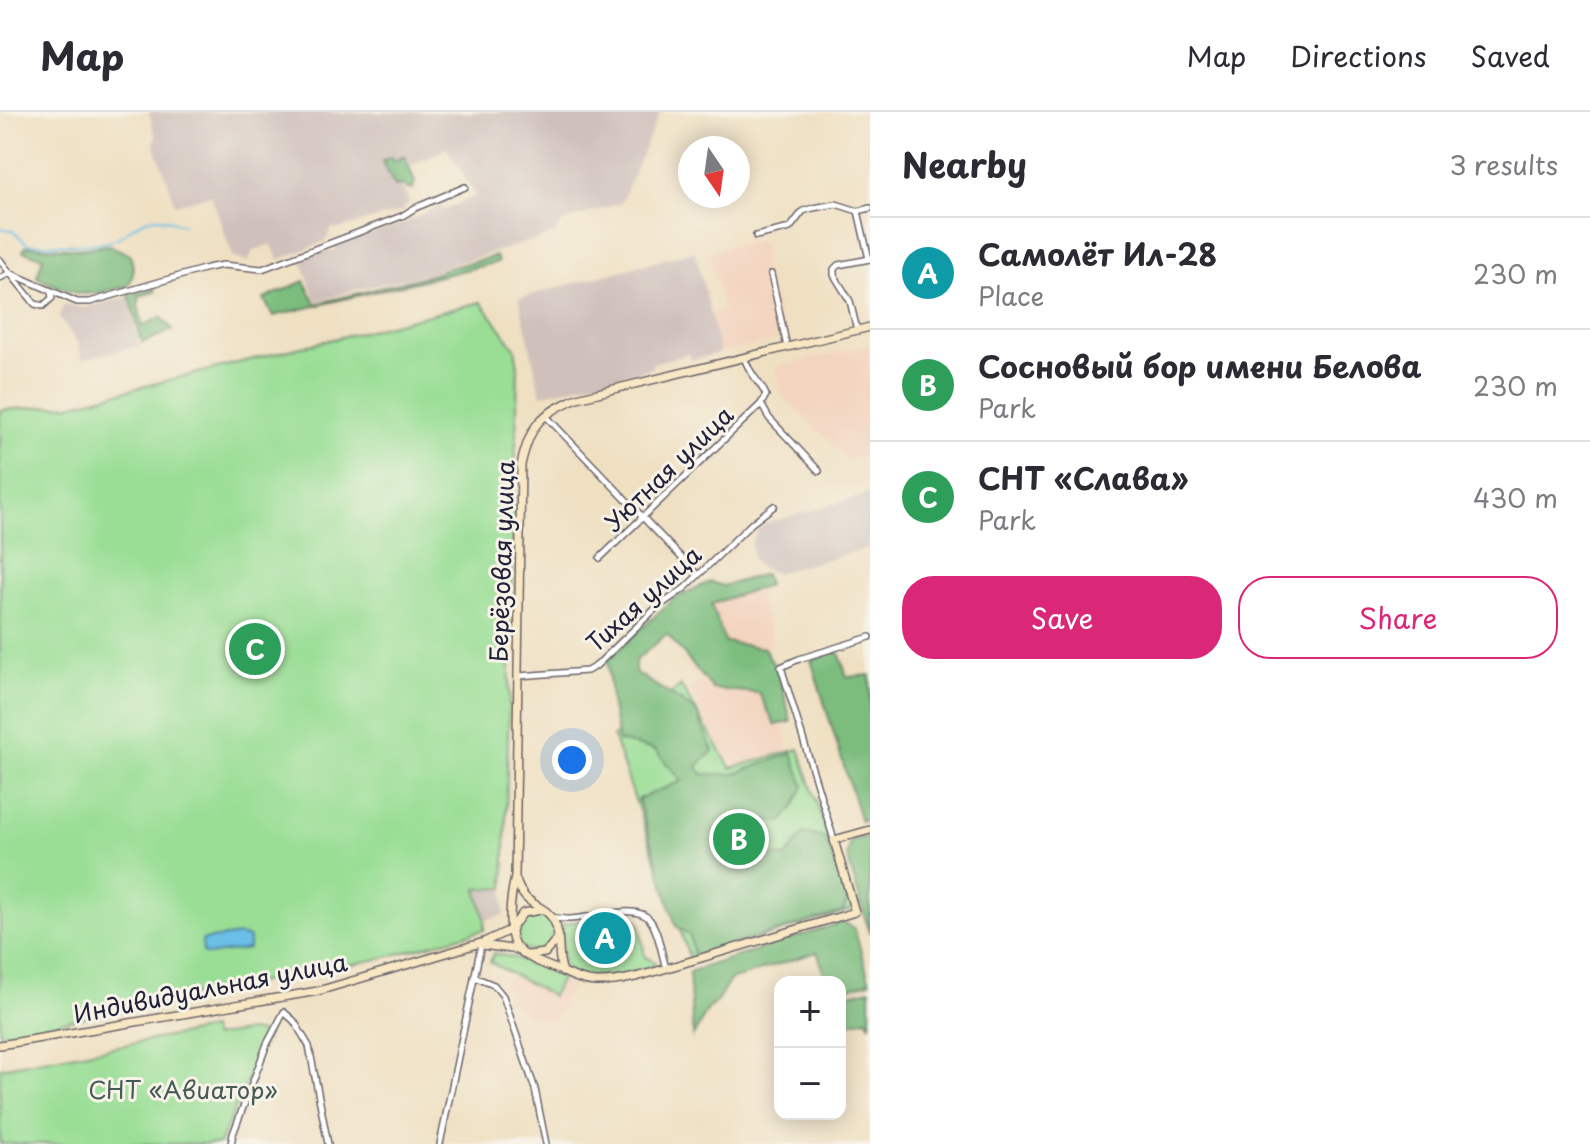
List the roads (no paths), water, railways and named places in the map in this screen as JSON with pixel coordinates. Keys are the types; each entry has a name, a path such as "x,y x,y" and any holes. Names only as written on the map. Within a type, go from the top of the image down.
{"main road":[{"path":"545,415 577,398 870,327"},
{"name":"Берёзовая улица","path":"512,929 521,465 527,438 545,415"},
{"path":"834,840 870,830"},
{"name":"Индивидуальная улица","path":"471,946 523,952 568,976 596,982 666,968 855,912 834,840"},
{"path":"515,877 522,896 555,923 563,972"},
{"path":"543,911 536,909 523,913 512,929 513,940 523,952 545,953 557,938"},
{"name":"Индивидуальная улица","path":"0,1045 281,998 354,982 471,946 512,929"}],"street":[{"path":"10,273 77,302 90,302 207,268 223,265 262,269 402,216 465,187"},
{"path":"756,236 790,228 803,211 813,208 836,204 858,211 870,208"},
{"path":"857,330 850,301 834,275 834,269 838,265 870,259 858,211"},
{"path":"0,260 35,304 43,306 49,303 51,292"},
{"path":"0,278 10,273"},
{"path":"771,274 787,347"},
{"path":"744,357 748,373 761,383 766,395 761,404 769,418 819,471"},
{"name":"Уютная улица","path":"600,558 761,404"},
{"path":"545,415 698,575"},
{"name":"Тихая улица","path":"518,676 587,671 596,666 655,609 685,588 752,523 774,506"},
{"path":"834,840 781,667 870,637"},
{"path":"551,917 569,921 615,912 644,915 651,920 666,968"},
{"path":"440,1144 481,945"},
{"path":"474,977 494,985 503,996 535,1089 546,1144"},
{"path":"281,998 284,1012 294,1021 309,1046 328,1144"},
{"path":"231,1144 267,1044 284,1012"}],"water":[{"path":"240,935 249,938 249,949 208,955 203,953 202,940"}],"waterway":[{"path":"0,228 12,230 27,244 75,245 111,241 151,219 184,225"}],"place":[{"name":"СНТ «Слава»","path":"255,649"},
{"name":"Сосновый бор имени Белова","path":"739,839"},
{"name":"Самолёт Ил-28","path":"605,938"}],"park label":[{"name":"СНТ «Авиатор»","path":"183,1089"}]}
